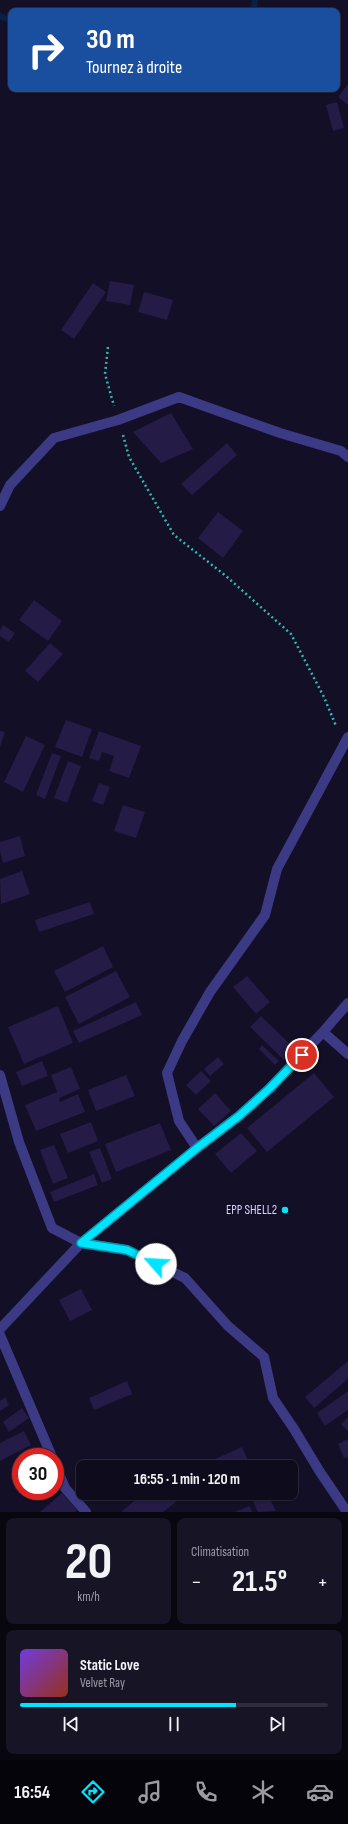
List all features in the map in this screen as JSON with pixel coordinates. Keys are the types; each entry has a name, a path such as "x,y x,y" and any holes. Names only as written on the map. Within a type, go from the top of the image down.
{"street":[{"path":"0,506 10,485 54,438 118,420 179,397 280,433 341,451 348,457"},
{"path":"197,1148 179,1121 167,1073 182,1041 210,992 265,915 276,869 346,741"},
{"path":"0,1329 81,1243 197,1148 239,1116 269,1089 323,1032 348,1003"},
{"path":"323,1032 348,1054"},
{"path":"0,1075 19,1142 52,1228 81,1243 127,1250 185,1278 228,1326 264,1357 273,1398 320,1472 348,1512"},
{"path":"0,1335 48,1448"},
{"path":"64,1486 86,1512"}],"path":[{"path":"108,347 105,374 129,457 174,535 226,576 291,634 346,741"}],"building":[{"path":"348,84 348,105 338,97"},
{"path":"337,102 344,128 333,131 326,105"},
{"path":"110,281 134,285 130,305 106,301"},
{"path":"93,283 106,292 74,339 61,330"},
{"path":"144,292 173,300 167,320 138,312"},
{"path":"171,413 193,449 161,463 133,432"},
{"path":"227,443 237,455 192,495 181,484"},
{"path":"218,512 243,531 223,558 198,538"},
{"path":"34,600 62,621 48,641 19,620"},
{"path":"3,625 15,633 9,642 0,636 0,630"},
{"path":"50,643 63,654 38,682 25,671"},
{"path":"66,720 92,729 82,757 55,747"},
{"path":"0,731 5,732 0,747"},
{"path":"99,731 141,746 129,778 109,771 114,756 102,752 99,761 89,758"},
{"path":"26,736 45,745 23,792 4,782"},
{"path":"52,753 61,756 45,799 36,795"},
{"path":"68,761 81,766 67,803 54,798"},
{"path":"99,783 110,787 103,805 92,801"},
{"path":"123,805 145,812 136,838 114,831"},
{"path":"20,836 25,856 3,863 0,851 0,842"},
{"path":"22,871 30,894 1,904 0,879"},
{"path":"90,902 94,914 39,932 35,920"},
{"path":"103,946 113,967 65,992 54,971"},
{"path":"116,971 130,997 79,1024 65,997"},
{"path":"247,976 270,1002 256,1014 233,987"},
{"path":"136,1002 142,1015 79,1043 73,1031"},
{"path":"58,1006 73,1043 24,1064 8,1027"},
{"path":"261,1016 295,1049 284,1060 250,1027"},
{"path":"262,1045 279,1061 275,1065 259,1049"},
{"path":"218,1057 224,1064 210,1076 204,1069"},
{"path":"42,1061 48,1076 22,1086 16,1072"},
{"path":"71,1067 80,1089 59,1098 60,1102 78,1094 85,1112 36,1131 25,1105 57,1092 51,1075"},
{"path":"201,1071 211,1081 196,1095 186,1085"},
{"path":"314,1073 334,1097 267,1152 247,1128"},
{"path":"126,1075 135,1096 96,1111 88,1090"},
{"path":"215,1093 231,1111 214,1126 198,1109"},
{"path":"91,1122 98,1141 68,1153 60,1134"},
{"path":"160,1123 171,1150 116,1172 105,1144"},
{"path":"241,1133 257,1151 231,1173 215,1154"},
{"path":"54,1145 68,1178 53,1184 40,1150"},
{"path":"100,1148 112,1179 102,1183 89,1152"},
{"path":"94,1174 98,1185 54,1202 50,1192"},
{"path":"81,1289 92,1310 70,1321 59,1300"},
{"path":"348,1361 348,1379 314,1408 305,1397"},
{"path":"127,1381 132,1394 94,1410 89,1398"},
{"path":"348,1391 348,1410 325,1426 317,1413"},
{"path":"5,1397 9,1405 0,1411 0,1401"},
{"path":"22,1408 29,1418 9,1432 3,1422"},
{"path":"348,1417 348,1430 347,1431 341,1424"},
{"path":"24,1431 31,1445 25,1448 12,1448 12,1455 0,1461 0,1443"},
{"path":"348,1439 348,1457 344,1458 338,1444"},
{"path":"242,1447 248,1460 213,1460"},
{"path":"64,1495 77,1510 75,1512 40,1512 54,1500 64,1500"},
{"path":"135,1500 178,1500 163,1512 122,1511"},
{"path":"252,1500 270,1500 276,1511 258,1512"},
{"path":"250,1506 252,1512 234,1512"}],"waterway":[{"path":"254,8 255,0"},
{"path":"0,16 8,20"}],"place":[{"name":"EPP SHELL2","path":"285,1210"}],"route":[{"path":"156,1264 127,1250 81,1243 197,1148 239,1116 269,1089 302,1055"}]}
